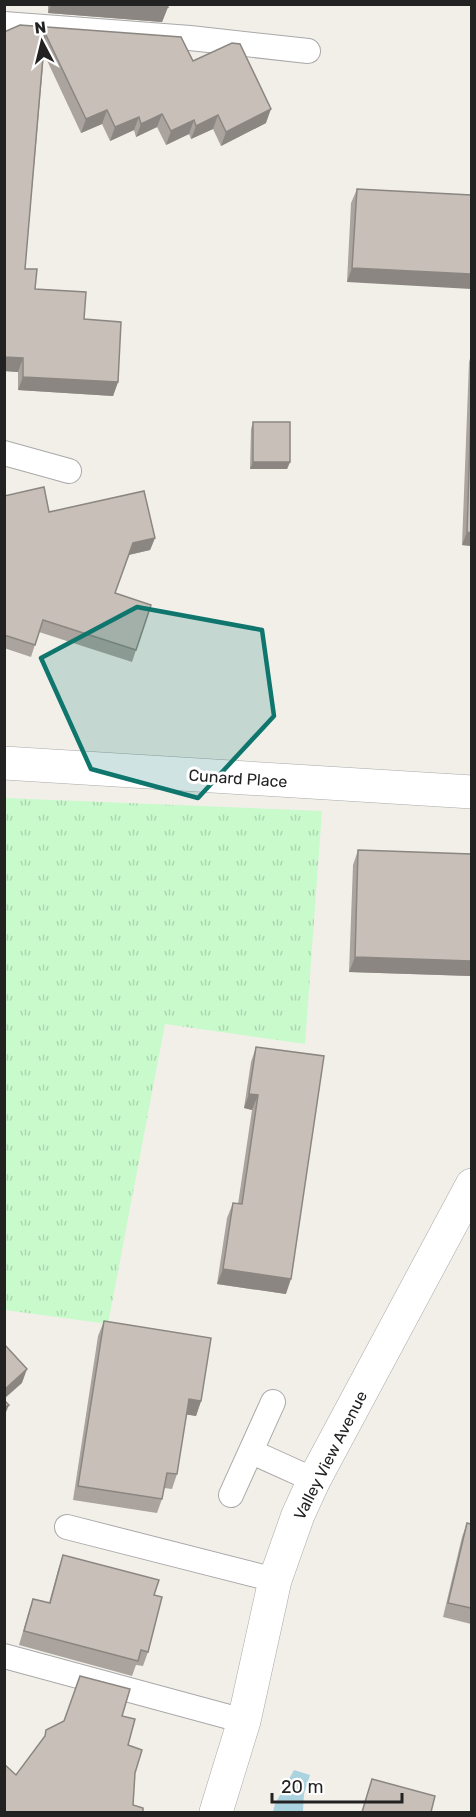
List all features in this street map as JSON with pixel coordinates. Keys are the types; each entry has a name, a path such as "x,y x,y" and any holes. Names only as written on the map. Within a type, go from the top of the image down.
{"street":[{"name":"Cunard Place","path":"4,763 471,792"},
{"name":"Valley View Avenue","path":"216,1812 244,1721 275,1580 292,1532 314,1480 471,1185"}],"lane":[{"path":"4,24 190,38 308,51"},
{"path":"4,453 69,471"},
{"path":"231,1495 273,1402"},
{"path":"252,1452 314,1480"},
{"path":"67,1527 275,1580"},
{"path":"4,1656 244,1721"}],"highlighted area":[{"path":"137,607 262,630 274,716 198,798 91,769 41,658"}],"green space":[{"path":"5,798 322,811 305,1044 165,1024 108,1324 5,1310"}],"water":[{"path":"294,1770 310,1775 304,1794 303,1812 273,1812 275,1804"}],"building":[{"path":"130,4 166,4 168,7"},
{"path":"20,25 181,37 193,61 232,43 240,44 271,109 226,132 218,115 196,126 194,120 171,131 162,114 141,124 139,117 115,127 107,110 86,119 45,33 25,269 37,269 35,289 86,292 84,319 121,322 118,382 23,377 23,358 4,357 4,32"},
{"path":"357,189 471,195 471,274 352,268"},
{"path":"471,410 471,533 467,532"},
{"path":"253,422 290,422 290,462 253,462"},
{"path":"44,487 49,512 144,491 155,538 133,543 115,593 151,605 136,650 43,620 35,645 4,635 4,496"},
{"path":"358,850 471,854 471,961 355,957"},
{"path":"256,1047 324,1056 291,1279 223,1269 233,1203 242,1204 258,1095 249,1094"},
{"path":"104,1321 211,1338 201,1401 189,1399 177,1474 167,1473 162,1499 78,1486"},
{"path":"4,1344 27,1369 4,1390"},
{"path":"467,1523 471,1524 471,1608 448,1603"},
{"path":"63,1555 159,1580 154,1595 162,1597 148,1652 141,1650 138,1661 24,1631 33,1599 50,1603"},
{"path":"80,1676 130,1689 122,1716 135,1719 128,1745 142,1750 135,1773 133,1805 143,1808 143,1812 4,1812 4,1764 16,1775 45,1736 46,1730 64,1721"},
{"path":"372,1779 435,1796 431,1812 362,1812"}]}
